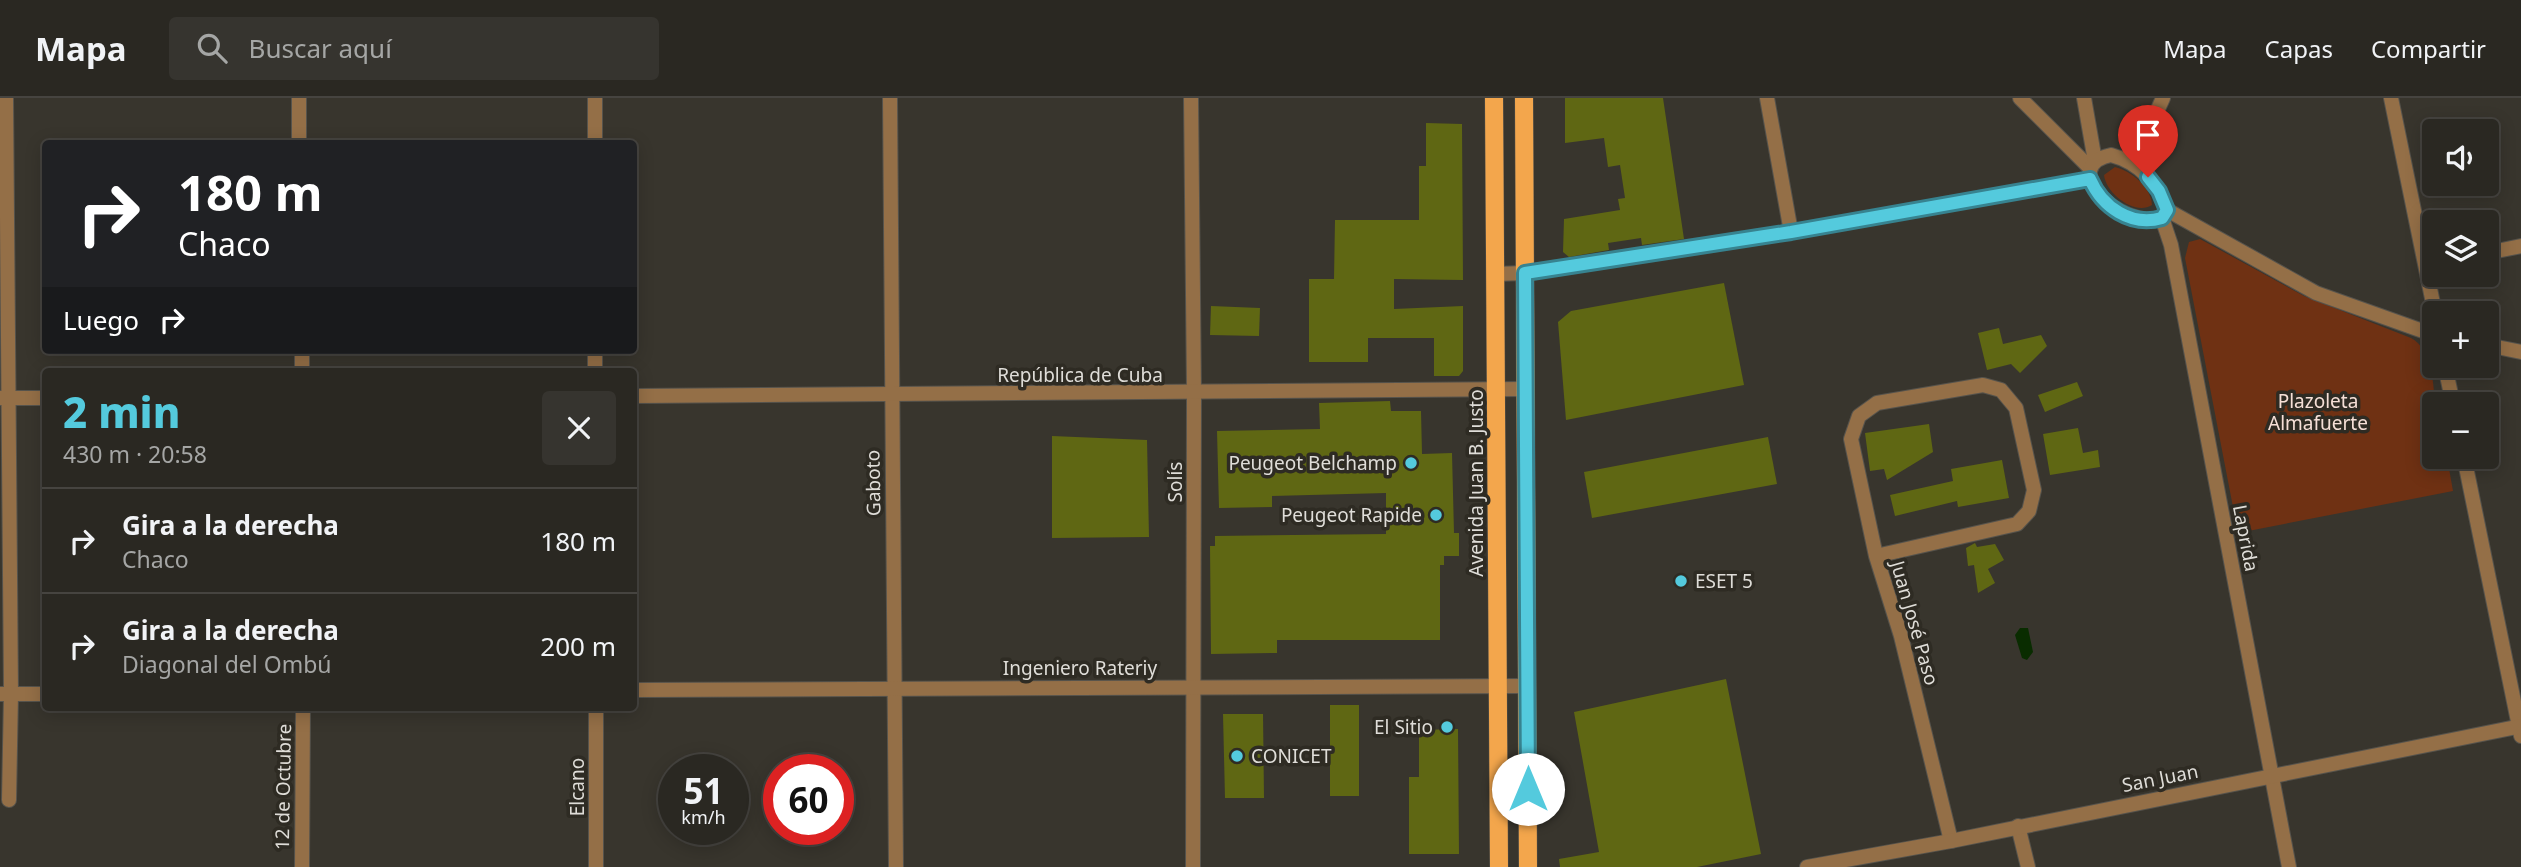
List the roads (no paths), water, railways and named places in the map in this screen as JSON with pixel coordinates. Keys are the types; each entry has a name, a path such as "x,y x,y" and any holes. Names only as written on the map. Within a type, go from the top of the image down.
{"main road":[{"name":"Avenida Juan B. Justo","path":"1494,98 1499,867"},
{"path":"1524,98 1528,867"}],"street":[{"path":"6,98 4,398 9,800"},
{"path":"299,98 299,140"},
{"path":"595,98 595,140"},
{"name":"Gaboto","path":"890,98 896,867"},
{"name":"Solís","path":"1191,98 1194,394 1193,867"},
{"path":"1767,98 1791,232"},
{"path":"2020,98 2092,169"},
{"path":"2084,98 2092,169 2101,199 2118,212 2137,219 2164,214 2316,293 2422,331"},
{"path":"1495,274 1525,273 1791,232 2092,169 2111,155 2133,164 2163,98"},
{"path":"2391,98 2422,230"},
{"name":"Laprida","path":"2133,164 2154,183 2171,245 2289,867"},
{"path":"2499,251 2521,246"},
{"path":"2499,347 2521,352"},
{"name":"Juan José Paso","path":"1876,556 2017,524 2029,511 2034,490 2016,408 2001,390 1983,385 1877,403 1859,416 1851,439 1876,556 1901,636 1951,841"},
{"name":"República de Cuba","path":"637,396 1194,394 1526,389"},
{"path":"4,398 42,398"},
{"path":"2466,469 2520,730"},
{"name":"Ingeniero Rateriy","path":"637,690 1527,686"},
{"path":"6,694 42,694"},
{"name":"12 de Octubre","path":"302,867 303,711"},
{"name":"Elcano","path":"596,711 596,867"},
{"name":"San Juan","path":"1807,867 2520,730"},
{"path":"2018,827 2028,867"}],"place":[{"name":"Peugeot Belchamp","path":"1411,463"},
{"name":"Peugeot Rapide","path":"1436,515"},
{"name":"ESET 5","path":"1681,581"},
{"name":"El Sitio","path":"1447,727"},
{"name":"CONICET","path":"1237,756"}],"park label":[{"name":"Plazoleta Almafuerte","path":"2318,412"}]}
